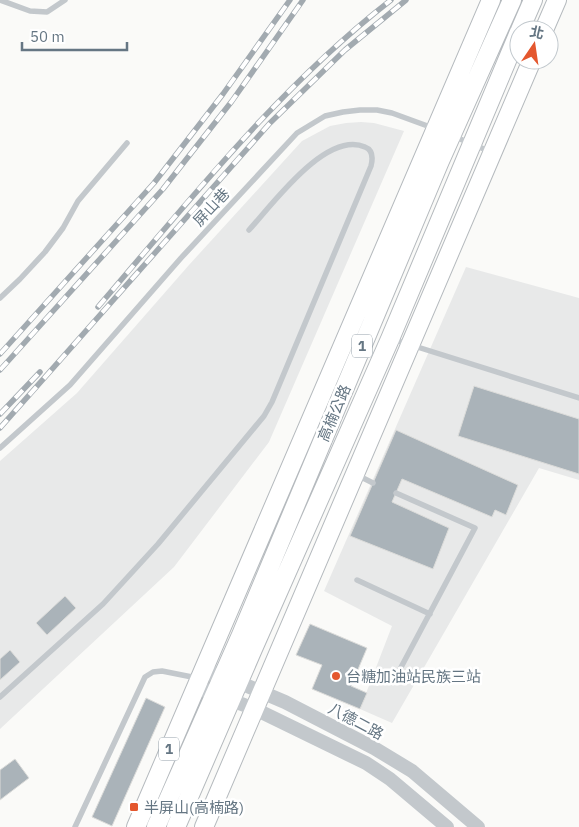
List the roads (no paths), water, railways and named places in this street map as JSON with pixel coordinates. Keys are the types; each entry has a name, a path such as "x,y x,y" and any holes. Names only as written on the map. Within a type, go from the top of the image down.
{"main road":[{"name":"高楠公路","path":"136,827 491,0"},
{"name":"高楠公路","path":"176,827 223,697 451,136 512,0"},
{"name":"高楠公路","path":"524,20 533,0"},
{"path":"548,20 557,0"},
{"name":"高楠公路","path":"230,680 390,338 509,55"},
{"path":"204,827 528,70"},
{"name":"高楠公路","path":"156,827 223,697"}],"street":[{"name":"八德二路","path":"199,679 230,680 262,692 374,748 412,771 478,827"},
{"path":"199,679 223,697 255,709 366,763 390,779 446,827"}],"lane":[{"path":"0,0 30,11 48,12 65,0"},
{"name":"屏山巷","path":"0,448 70,385 181,258 297,133 325,116 360,110 377,110 392,113 492,152"},
{"path":"0,298 45,252 63,228 78,201 127,143"},
{"path":"0,697 103,604 158,544 264,416 272,402 370,166 372,153 364,146 347,144 317,158 303,170 249,230"},
{"path":"390,338 579,398"},
{"path":"355,474 373,483"},
{"path":"396,493 475,528 398,673"},
{"path":"356,580 430,614"},
{"path":"75,827 145,677 152,672 162,671 199,679"}],"railway":[{"path":"0,354 154,183 223,94 290,0"},
{"path":"0,370 163,189 232,101 303,0"},
{"path":"98,307 273,107 350,34 391,0"},
{"path":"0,428 270,123 345,50 406,0"},
{"path":"0,414 40,372"}],"place":[{"name":"台糖加油站民族三站","path":"336,676"},
{"name":"半屏山(高楠路)","path":"134,807"}]}
